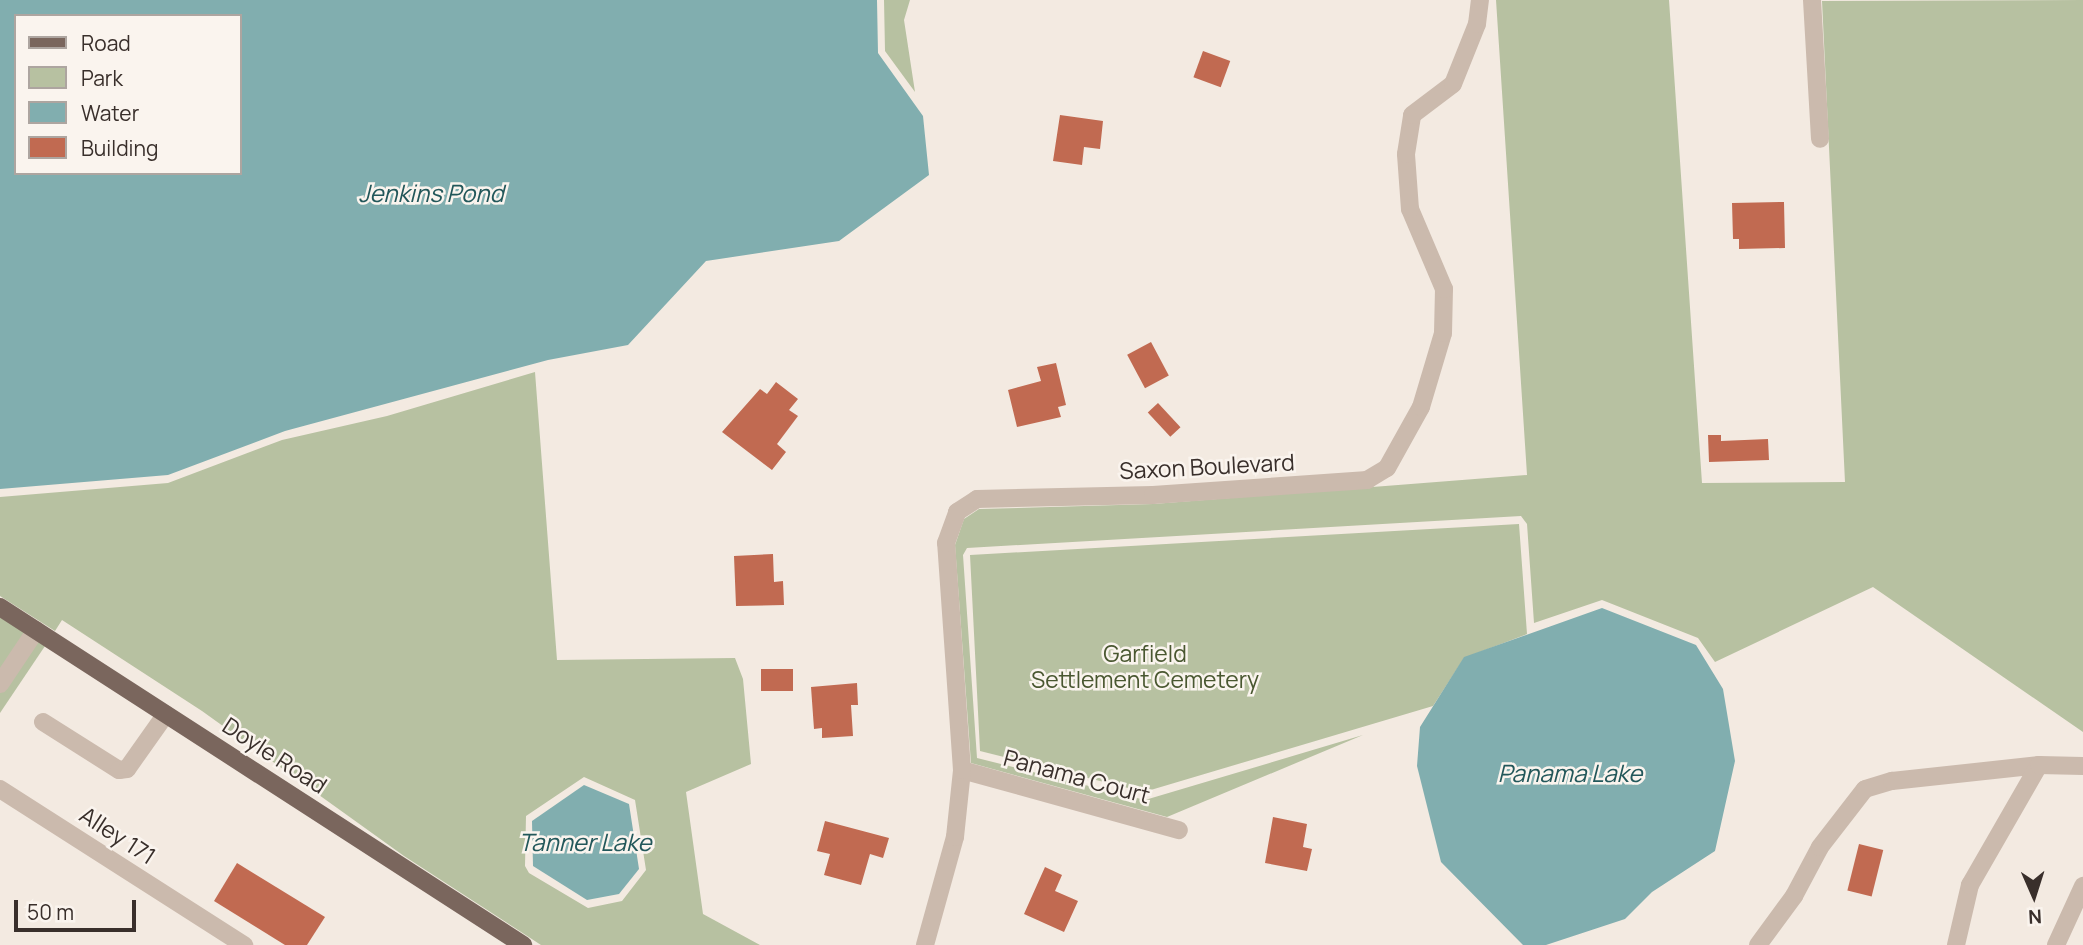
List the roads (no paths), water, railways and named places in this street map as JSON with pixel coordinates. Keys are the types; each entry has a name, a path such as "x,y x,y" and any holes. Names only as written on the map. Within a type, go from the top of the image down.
{"main road":[{"name":"Doyle Road","path":"0,607 523,945"}],"street":[{"name":"Saxon Boulevard","path":"925,945 955,837 962,770 946,543 957,512 977,499 1153,495 1367,480 1387,468 1421,407 1443,333 1444,289 1410,209 1406,154 1412,115 1431,97 1453,85 1477,24 1480,0"},
{"path":"1812,0 1820,139"},
{"path":"0,684 36,630"},
{"path":"43,722 119,769 127,769 166,713"},
{"path":"1956,945 1970,885 2039,765"},
{"path":"1758,945 1794,896 1820,847 1865,789 1892,781 2039,765 2083,766"},
{"name":"Panama Court","path":"962,770 1179,830"},
{"name":"Alley 171","path":"0,789 244,945"},
{"path":"2056,945 2083,886"}],"water":[{"name":"Jenkins Pond","path":"0,0 877,0 878,53 923,116 929,175 839,241 706,261 628,345 548,360 285,431 168,475 0,489"},
{"name":"Panama Lake","path":"1602,608 1696,645 1723,689 1735,761 1715,851 1652,892 1625,919 1546,945 1523,945 1441,862 1417,766 1420,727 1464,657"},
{"name":"Tanner Lake","path":"584,785 629,804 639,869 619,894 587,900 533,866 532,821"}],"park label":[{"name":"Garfield Settlement Cemetery","path":"1145,666"}]}
